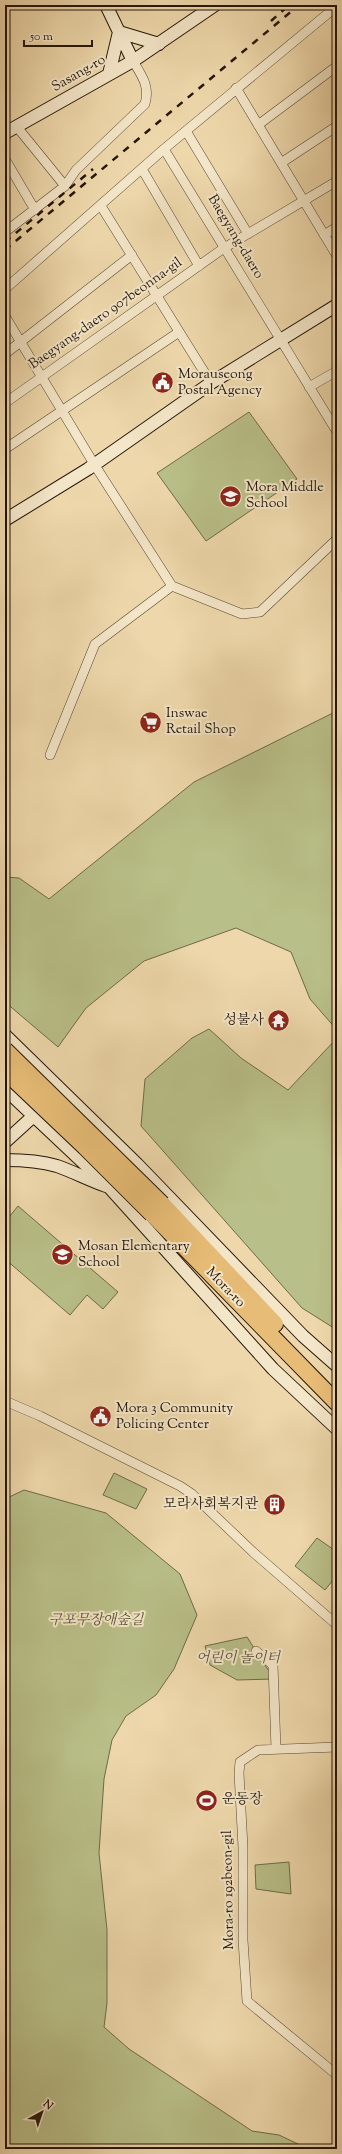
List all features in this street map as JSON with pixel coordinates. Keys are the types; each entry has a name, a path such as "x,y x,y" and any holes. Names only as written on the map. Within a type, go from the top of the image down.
{"highway":[{"name":"Mora-ro","path":"5,1050 157,1209 337,1403"},
{"name":"Mora-ro","path":"5,1071 85,1147 157,1209 337,1389"}],"main road":[{"path":"106,5 133,61"},
{"name":"Sasang-ro","path":"5,133 133,61 215,5"},
{"path":"119,32 159,44"},
{"path":"109,74 119,32"},
{"path":"5,520 94,464 211,383 337,305"},
{"path":"5,1034 61,1088 303,1336 337,1366"},
{"path":"5,1142 34,1116 61,1088"},
{"path":"5,1089 109,1187 273,1369 337,1429"},
{"path":"5,1160 41,1162 56,1166 84,1179 109,1187"}],"street":[{"path":"5,289 164,149 337,6"},
{"path":"5,232 65,186 76,170 145,104 148,93 146,84 133,61"},
{"path":"258,125 337,66"},
{"path":"236,88 337,256"},
{"path":"281,163 337,126"},
{"path":"17,127 65,186"},
{"path":"186,131 248,234"},
{"name":"Baegyang-daero","path":"164,149 280,340 336,428"},
{"path":"5,158 35,210"},
{"path":"142,169 199,266"},
{"name":"Baegyang-daero 907beonna-gil","path":"5,403 224,248 337,181"},
{"path":"101,206 211,383"},
{"path":"324,235 337,227"},
{"path":"5,354 132,255"},
{"path":"5,316 94,464 172,586 242,614 260,612 337,539"},
{"path":"5,449 179,332"},
{"path":"309,387 337,371"},
{"path":"50,755 95,644 172,586"},
{"path":"5,1401 40,1416 180,1486 192,1494 254,1553 337,1624"},
{"path":"256,1651 273,1665 276,1749"},
{"name":"Mora-ro 192beon-gil","path":"337,1746 258,1750 240,1762 239,1773 243,1847 243,1940 247,2002 337,2076"}],"green space":[{"path":"249,412 297,479 206,541 157,473"},
{"path":"337,711 337,1030 310,999 291,952 236,928 144,961 86,1008 58,1047 5,1002 5,877 19,878 49,899 194,782"},
{"path":"209,1029 241,1058 288,1090 337,1038 337,1330 302,1308 141,1126 145,1079 192,1038"},
{"path":"18,1206 118,1292 103,1309 87,1295 70,1315 5,1259 5,1222"},
{"path":"114,1473 147,1489 136,1509 103,1495"},
{"name":"구포무장애숲길","path":"24,1490 106,1513 180,1574 197,1615 174,1669 156,1695 126,1716 112,1740 104,1779 99,1853 107,1930 107,2003 104,2027 129,2049 252,2131 279,2135 305,2149 5,2149 5,1499"},
{"path":"317,1538 337,1552 337,1575 325,1590 295,1566"},
{"name":"어린이 놀이터","path":"247,1637 274,1679 237,1680 210,1665 205,1646"},
{"path":"289,1862 291,1894 256,1889 255,1865"}],"railway":[{"path":"271,21 289,5"},
{"path":"5,250 299,5"},
{"path":"5,242 93,169"}],"place":[{"name":"Morauseong Postal Agency","path":"163,383"},
{"name":"Mora Middle School","path":"230,496"},
{"name":"Inswae Retail Shop","path":"151,722"},
{"name":"성불사","path":"279,1021"},
{"name":"Mosan Elementary School","path":"62,1255"},
{"name":"Mora 3 Community Policing Center","path":"101,1417"},
{"name":"모라사회복지관","path":"274,1505"},
{"name":"운동장","path":"207,1800"}]}
